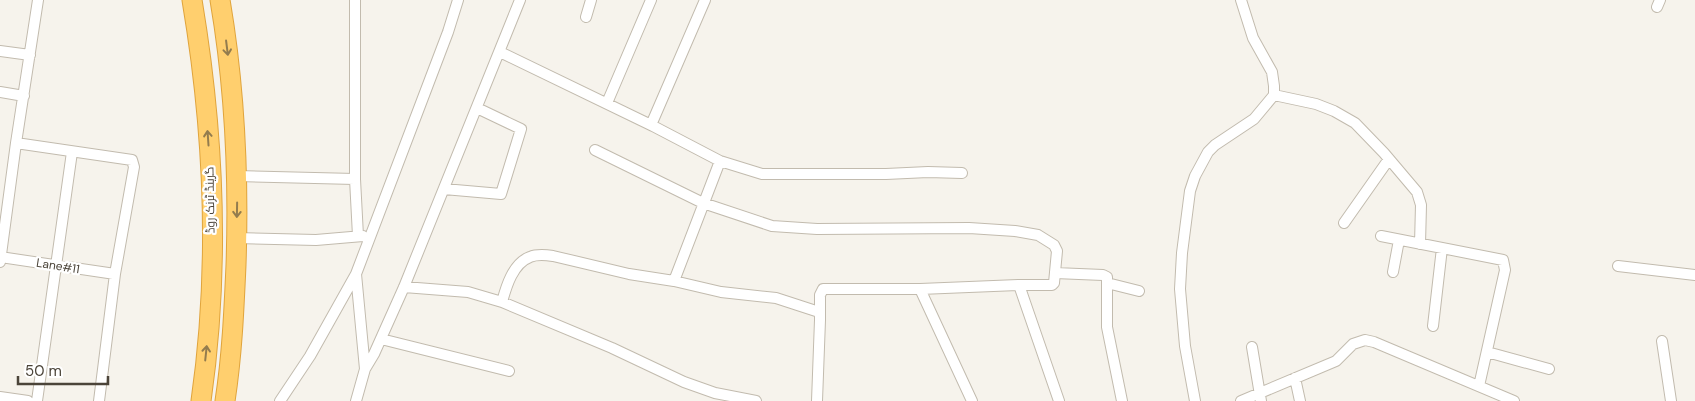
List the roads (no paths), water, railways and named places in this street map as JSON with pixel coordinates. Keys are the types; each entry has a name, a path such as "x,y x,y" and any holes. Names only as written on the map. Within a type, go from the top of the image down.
{"highway":[{"name":"گرینڈ ٹرنک روڈ","path":"192,0 205,99 210,180 209,324 201,401"},
{"path":"220,0 233,96 237,176 234,323 225,401"}],"street":[{"path":"0,259 38,0"},
{"path":"355,0 355,179 358,236"},
{"path":"280,401 310,356 356,274 448,32 458,0"},
{"path":"356,401 365,369 381,339 404,287 520,0"},
{"path":"586,17 592,0"},
{"path":"607,103 651,0"},
{"path":"651,125 705,0"},
{"path":"1194,401 1185,346 1180,289 1182,252 1190,191 1195,176 1208,152 1215,145 1254,119 1274,94 1272,72 1253,38 1241,0"},
{"path":"0,51 30,55"},
{"path":"500,52 607,103 720,161 762,174 962,173"},
{"path":"0,92 24,96"},
{"path":"1274,94 1334,110 1355,123 1418,192 1421,205 1420,244"},
{"path":"444,189 501,194 521,129 477,108"},
{"path":"16,144 132,160 134,167 115,274 100,401"},
{"path":"595,150 703,203 772,226 817,229 969,228 1015,231 1038,235 1054,245 1056,251 1055,273 1052,285 920,289 823,289 820,295 816,401"},
{"path":"37,401 72,152"},
{"path":"1344,222 1389,159"},
{"path":"674,281 720,161"},
{"path":"237,176 355,179"},
{"path":"236,238 316,240 372,234"},
{"path":"1381,236 1503,260 1505,270 1486,352 1484,388 1486,401"},
{"path":"1393,272 1399,240"},
{"path":"1432,326 1442,248"},
{"path":"502,302 508,280 518,266 529,257 542,255 721,292 776,298 819,312"},
{"name":"Lane#11","path":"0,259 115,274"},
{"path":"1618,266 1695,276"},
{"path":"1055,273 1103,275 1107,277 1107,327 1122,401"},
{"path":"356,274 365,369"},
{"path":"1107,283 1139,291"},
{"path":"1019,285 1059,401"},
{"path":"404,287 468,292 502,302 612,348 684,382 715,393 756,401"},
{"path":"920,289 972,401"},
{"path":"381,339 508,371"},
{"path":"1241,401 1261,397 1295,378 1336,360 1353,344 1365,340 1514,401"},
{"path":"1662,341 1671,401"},
{"path":"1252,347 1261,397"},
{"path":"1486,352 1549,369"},
{"path":"1295,378 1300,401"},
{"path":"0,397 28,401"}]}
